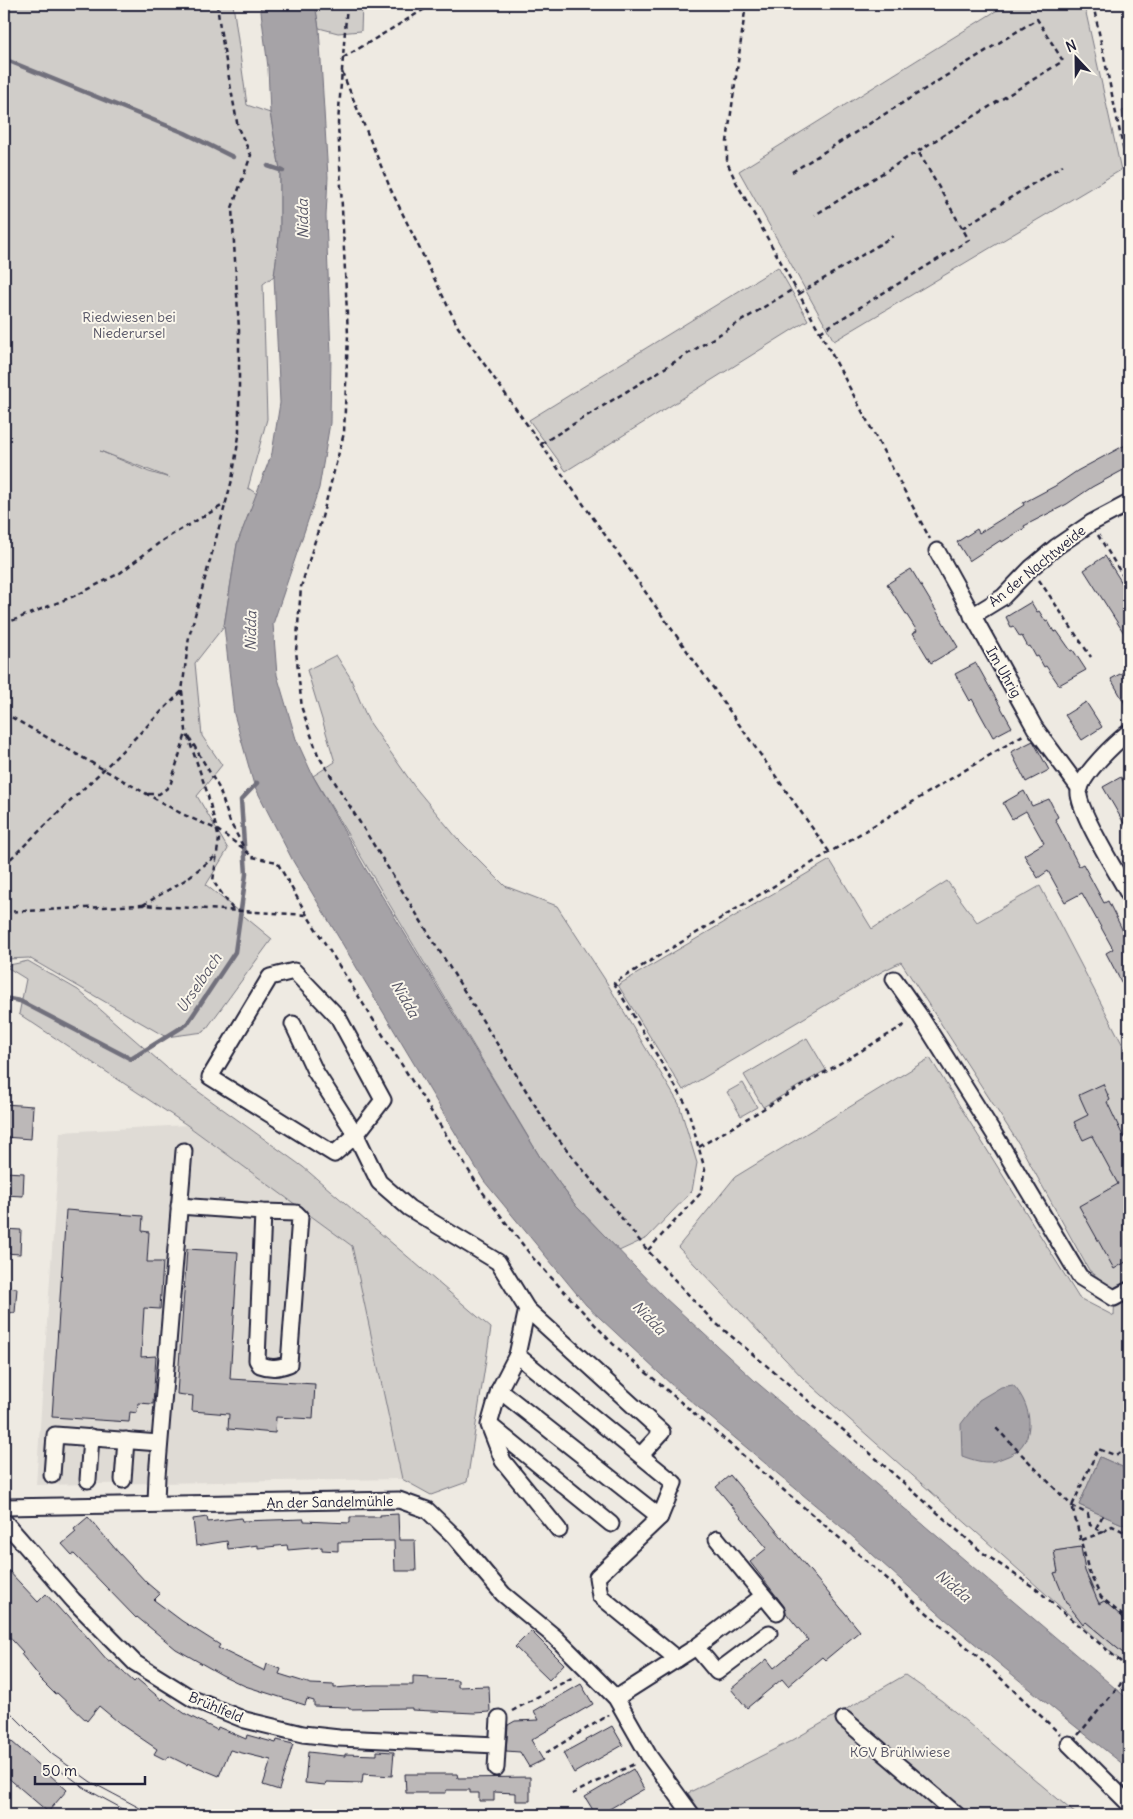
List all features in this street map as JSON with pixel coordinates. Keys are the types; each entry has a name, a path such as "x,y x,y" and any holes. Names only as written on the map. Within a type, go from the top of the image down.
{"street":[{"name":"An der Nachtweide","path":"972,616 1002,597 1031,568 1056,548 1091,523 1129,503"},
{"name":"Im Uhrig","path":"937,551 1035,728 1080,789 1079,798 1084,813 1129,895"},
{"path":"1080,789 1089,773 1106,753 1129,732"},
{"path":"294,970 338,1017 383,1100 356,1135 334,1154 210,1077 270,978 294,970"},
{"path":"894,980 920,1016 998,1140 1080,1277 1114,1298 1129,1290"},
{"path":"293,1024 315,1071 356,1135 379,1182 409,1208 498,1262 527,1309 662,1432 641,1455"},
{"path":"156,1503 184,1151"},
{"path":"179,1206 296,1213 300,1217 289,1364 280,1368 268,1368 260,1365 257,1360 263,1212"},
{"path":"527,1309 517,1354 499,1390 489,1425 503,1461 559,1530"},
{"path":"517,1354 674,1483 660,1517 597,1577 600,1596 677,1659"},
{"path":"499,1390 660,1517"},
{"path":"489,1425 611,1524"},
{"path":"52,1475 55,1435 160,1444"},
{"path":"88,1480 91,1437"},
{"path":"123,1480 126,1440"},
{"name":"An der Sandelmühle","path":"4,1507 399,1500 427,1510 454,1536 503,1594 555,1637 616,1698 650,1756 692,1815"},
{"name":"Brühlfeld","path":"4,1521 73,1600 135,1663 193,1699 245,1720 303,1734 339,1738 497,1745"},
{"path":"717,1539 777,1612"},
{"path":"616,1698 696,1647 763,1596"},
{"path":"696,1647 717,1672 769,1633"},
{"path":"496,1768 499,1718"},
{"path":"844,1719 956,1815"},
{"path":"1072,1741 1129,1804"}],"path":[{"path":"217,4 238,128 250,155 232,208 239,330 239,436 232,480 189,637 182,690 186,731 207,792 219,839 213,881 234,911"},
{"path":"4,713 182,814 216,829 252,856 277,862 307,915 481,1190 533,1258 613,1344 975,1654 1072,1741 1120,1685 1129,1667 1034,1588 983,1553 854,1439 712,1320 648,1250 548,1126 318,755 302,709 296,651 301,587 321,521 344,433 348,335 338,123 347,4"},
{"path":"343,58 433,4"},
{"path":"746,4 727,142 727,162 736,182 820,332 937,551"},
{"path":"1093,4 1124,152 1129,159"},
{"path":"792,172 1037,20 1063,61 815,215"},
{"path":"342,70 391,190 458,327 830,853"},
{"path":"1124,152 1129,150"},
{"path":"820,332 969,240 918,151"},
{"path":"962,228 1063,165"},
{"path":"799,294 893,236"},
{"path":"542,444 795,288"},
{"path":"4,624 79,594 120,573 163,540 225,504"},
{"path":"1091,523 1129,586"},
{"path":"1031,568 1090,658"},
{"path":"4,866 182,690"},
{"path":"648,1250 700,1194 705,1170 687,1106 614,983 1035,728"},
{"path":"147,794 159,794 170,786 186,731"},
{"path":"186,731 219,788 230,822 243,848"},
{"path":"142,905 185,880 216,856"},
{"path":"4,912 142,905 307,915"},
{"path":"698,1148 920,1016"},
{"path":"996,1428 1072,1506 1088,1514 1090,1525 1103,1532"},
{"path":"1124,1468 1129,1454 1124,1451 1115,1455 1098,1449 1072,1506 1089,1572 1101,1597 1129,1621"},
{"path":"1096,1528 1102,1515"},
{"path":"1082,1540 1103,1532 1112,1526 1129,1534"},
{"path":"499,1718 587,1670"},
{"path":"546,1753 609,1715"},
{"path":"572,1794 638,1762"}],"shaded area":[{"path":"187,1125 352,1246 402,1479 36,1485 60,1132"}],"green space":[{"name":"Riedwiesen bei Niederursel","path":"4,4 233,4 247,105 270,113 280,169 280,230 274,276 263,284 267,419 248,488 257,494 237,544 224,626 195,663 202,736 222,765 197,796 228,849 206,885 272,939 204,1032 166,1037 29,958 8,959 4,956","holes":["100,451 170,478 149,472"]},
{"path":"315,4 362,4 361,31 338,33 319,28"},
{"path":"1007,4 1084,4 1121,170 834,341 739,171"},
{"path":"1129,109 1129,142 1122,111"},
{"path":"778,267 808,320 566,471 529,420"},
{"path":"336,655 350,677 368,720 414,786 457,838 505,886 557,906 604,978 679,1104 697,1163 692,1191 647,1238 619,1251 576,1206 540,1157 313,776 335,762 307,670"},
{"path":"830,860 872,929 947,881 977,922 1040,886 1129,1057 1129,1470 1100,1457 1079,1505 1129,1527 1129,1623 1104,1601 1100,1603 1091,1592 1094,1591 1089,1579 1086,1581 1081,1568 1084,1567 1081,1547 1055,1551 1058,1572 1054,1573 1086,1622 1129,1658 1129,1668 804,1379 678,1247 735,1177 930,1058 1079,1298 1114,1316 1115,1291 1089,1270 1019,1144 901,962 683,1090 618,985"},
{"path":"28,961 78,990 174,1074 303,1167 491,1328 467,1482 431,1495 402,1479 352,1246 187,1125 19,1014 26,979 5,966"},
{"path":"807,1038 826,1070 763,1107 744,1075"},
{"path":"743,1083 757,1107 741,1116 727,1092"},
{"name":"KGV Brühlwiese","path":"905,1675 942,1701 1077,1815 703,1815 688,1793 793,1740"},
{"path":"1129,1681 1129,1700 1118,1691"}],"water":[{"name":"Nidda","path":"260,4 315,4 319,28 328,177 326,216 331,356 330,423 319,488 273,624 277,675 296,739 313,776 365,868 540,1157 576,1206 664,1297 754,1380 1129,1700 1129,1769 945,1619 845,1530 674,1387 586,1305 484,1181 293,861 254,785 234,714 224,626 237,544 272,453 280,403 274,276 280,230 280,169 270,113 268,67"},
{"path":"1013,1385 1025,1404 1028,1415 1029,1426 1027,1436 1022,1445 1014,1453 992,1462 978,1461 962,1456 961,1424 979,1400 1001,1387"},
{"path":"1100,1457 1129,1470 1129,1527 1079,1505"}],"building":[{"path":"1129,443 1129,467 1092,487 1067,504 1024,526 1025,528 1002,542 1001,540 969,561 957,542 977,529 979,533 1024,505 1023,503"},
{"path":"1105,556 1129,594 1129,641 1084,570"},
{"path":"911,569 958,647 931,663 913,633 917,631 887,584"},
{"path":"1031,602 1037,612 1039,611 1046,622 1048,621 1054,632 1057,631 1071,651 1073,650 1086,670 1059,685 1046,666 1044,667 1038,656 1036,657 1030,646 1028,647 1022,636 1020,637 1013,626 1011,627 1006,617"},
{"path":"976,663 1012,727 993,737 972,699 970,701 955,674"},
{"path":"1129,669 1129,711 1111,679"},
{"path":"1086,702 1102,727 1082,740 1065,715"},
{"path":"1033,741 1049,770 1026,782 1011,752"},
{"path":"1121,777 1129,792 1129,832 1103,787"},
{"path":"1024,791 1032,806 1049,799 1058,817 1055,819 1079,866 1083,864 1104,903 1108,901 1129,943 1129,997 1106,953 1113,949 1082,893 1065,902 1048,871 1038,878 1024,855 1044,843 1026,811 1012,819 1003,803"},
{"path":"1103,1084 1110,1100 1107,1102 1124,1138 1129,1135 1129,1260 1114,1269 1079,1206 1118,1184 1092,1136 1083,1140 1074,1122 1088,1115 1079,1095"},
{"path":"4,1104 33,1106 31,1139 4,1137"},
{"path":"4,1172 24,1173 23,1196 4,1195"},
{"path":"66,1210 143,1216 142,1231 149,1232 147,1262 163,1262 160,1309 144,1308 141,1357 156,1356 153,1404 138,1403 137,1413 130,1412 129,1422 52,1417"},
{"path":"4,1229 21,1230 20,1254 4,1253"},
{"path":"187,1249 238,1252 230,1379 315,1384 313,1419 276,1417 275,1433 228,1429 229,1414 192,1411 193,1396 177,1394"},
{"path":"4,1287 17,1288 15,1313 4,1312"},
{"path":"730,1475 860,1631 825,1660 822,1657 788,1686 782,1679 747,1708 731,1689 767,1659 774,1668 808,1640 786,1613 784,1606 750,1562 767,1548 716,1487"},
{"path":"398,1514 399,1540 415,1540 416,1571 395,1571 394,1541 338,1542 338,1551 322,1550 322,1547 288,1550 287,1545 258,1548 258,1545 228,1549 227,1541 196,1546 193,1519 207,1517 208,1522 241,1518 242,1521 304,1519 304,1521 350,1523 350,1517 380,1517 380,1515"},
{"path":"88,1517 118,1552 160,1594 154,1600 182,1621 220,1645 218,1648 265,1671 267,1664 281,1669 279,1674 311,1684 334,1685 334,1688 413,1685 413,1676 429,1677 429,1679 458,1680 458,1687 489,1686 490,1712 412,1710 412,1708 349,1709 348,1707 314,1706 314,1701 307,1699 305,1705 245,1686 222,1675 176,1649 136,1618 62,1544 76,1532 74,1529"},
{"path":"1081,1547 1085,1571 1099,1604 1104,1601 1129,1623 1129,1658 1086,1622 1083,1624 1066,1602 1054,1573 1058,1572 1054,1551"},
{"path":"4,1566 38,1602 46,1594 65,1615 67,1614 109,1662 111,1661 134,1682 137,1679 162,1700 163,1698 184,1713 217,1730 218,1727 246,1739 247,1735 276,1743 277,1740 293,1744 279,1790 263,1785 271,1760 230,1750 219,1776 188,1763 187,1765 169,1756 166,1760 154,1754 157,1749 123,1726 99,1706 87,1721 38,1677 21,1654 23,1652 4,1631"},
{"path":"531,1631 564,1664 549,1680 515,1647"},
{"path":"581,1684 593,1704 531,1740 543,1760 529,1767 520,1752 506,1751 508,1725 515,1721 539,1720 534,1711"},
{"path":"612,1726 623,1745 574,1773 563,1753"},
{"path":"4,1735 67,1790 48,1812 6,1776 4,1772"},
{"path":"377,1751 394,1752 392,1776 363,1774 362,1783 326,1782 325,1785 305,1783 308,1752 345,1756 345,1754 377,1755"},
{"path":"633,1769 644,1789 596,1815 585,1797"},
{"path":"405,1774 457,1774 458,1778 530,1777 530,1801 516,1801 516,1793 494,1792 494,1801 479,1801 479,1793 470,1793 470,1790 446,1790 446,1793 406,1793"}],"waterway":[{"path":"4,59 185,133 233,157"},
{"path":"268,166 283,171"},
{"name":"Urselbach","path":"4,998 20,1001 131,1059 187,1024 235,952 246,874 241,800 257,783"}],"tram line":[{"path":"4,1706 52,1754 91,1782 153,1815"},
{"path":"57,1767 86,1789 134,1815"}]}
